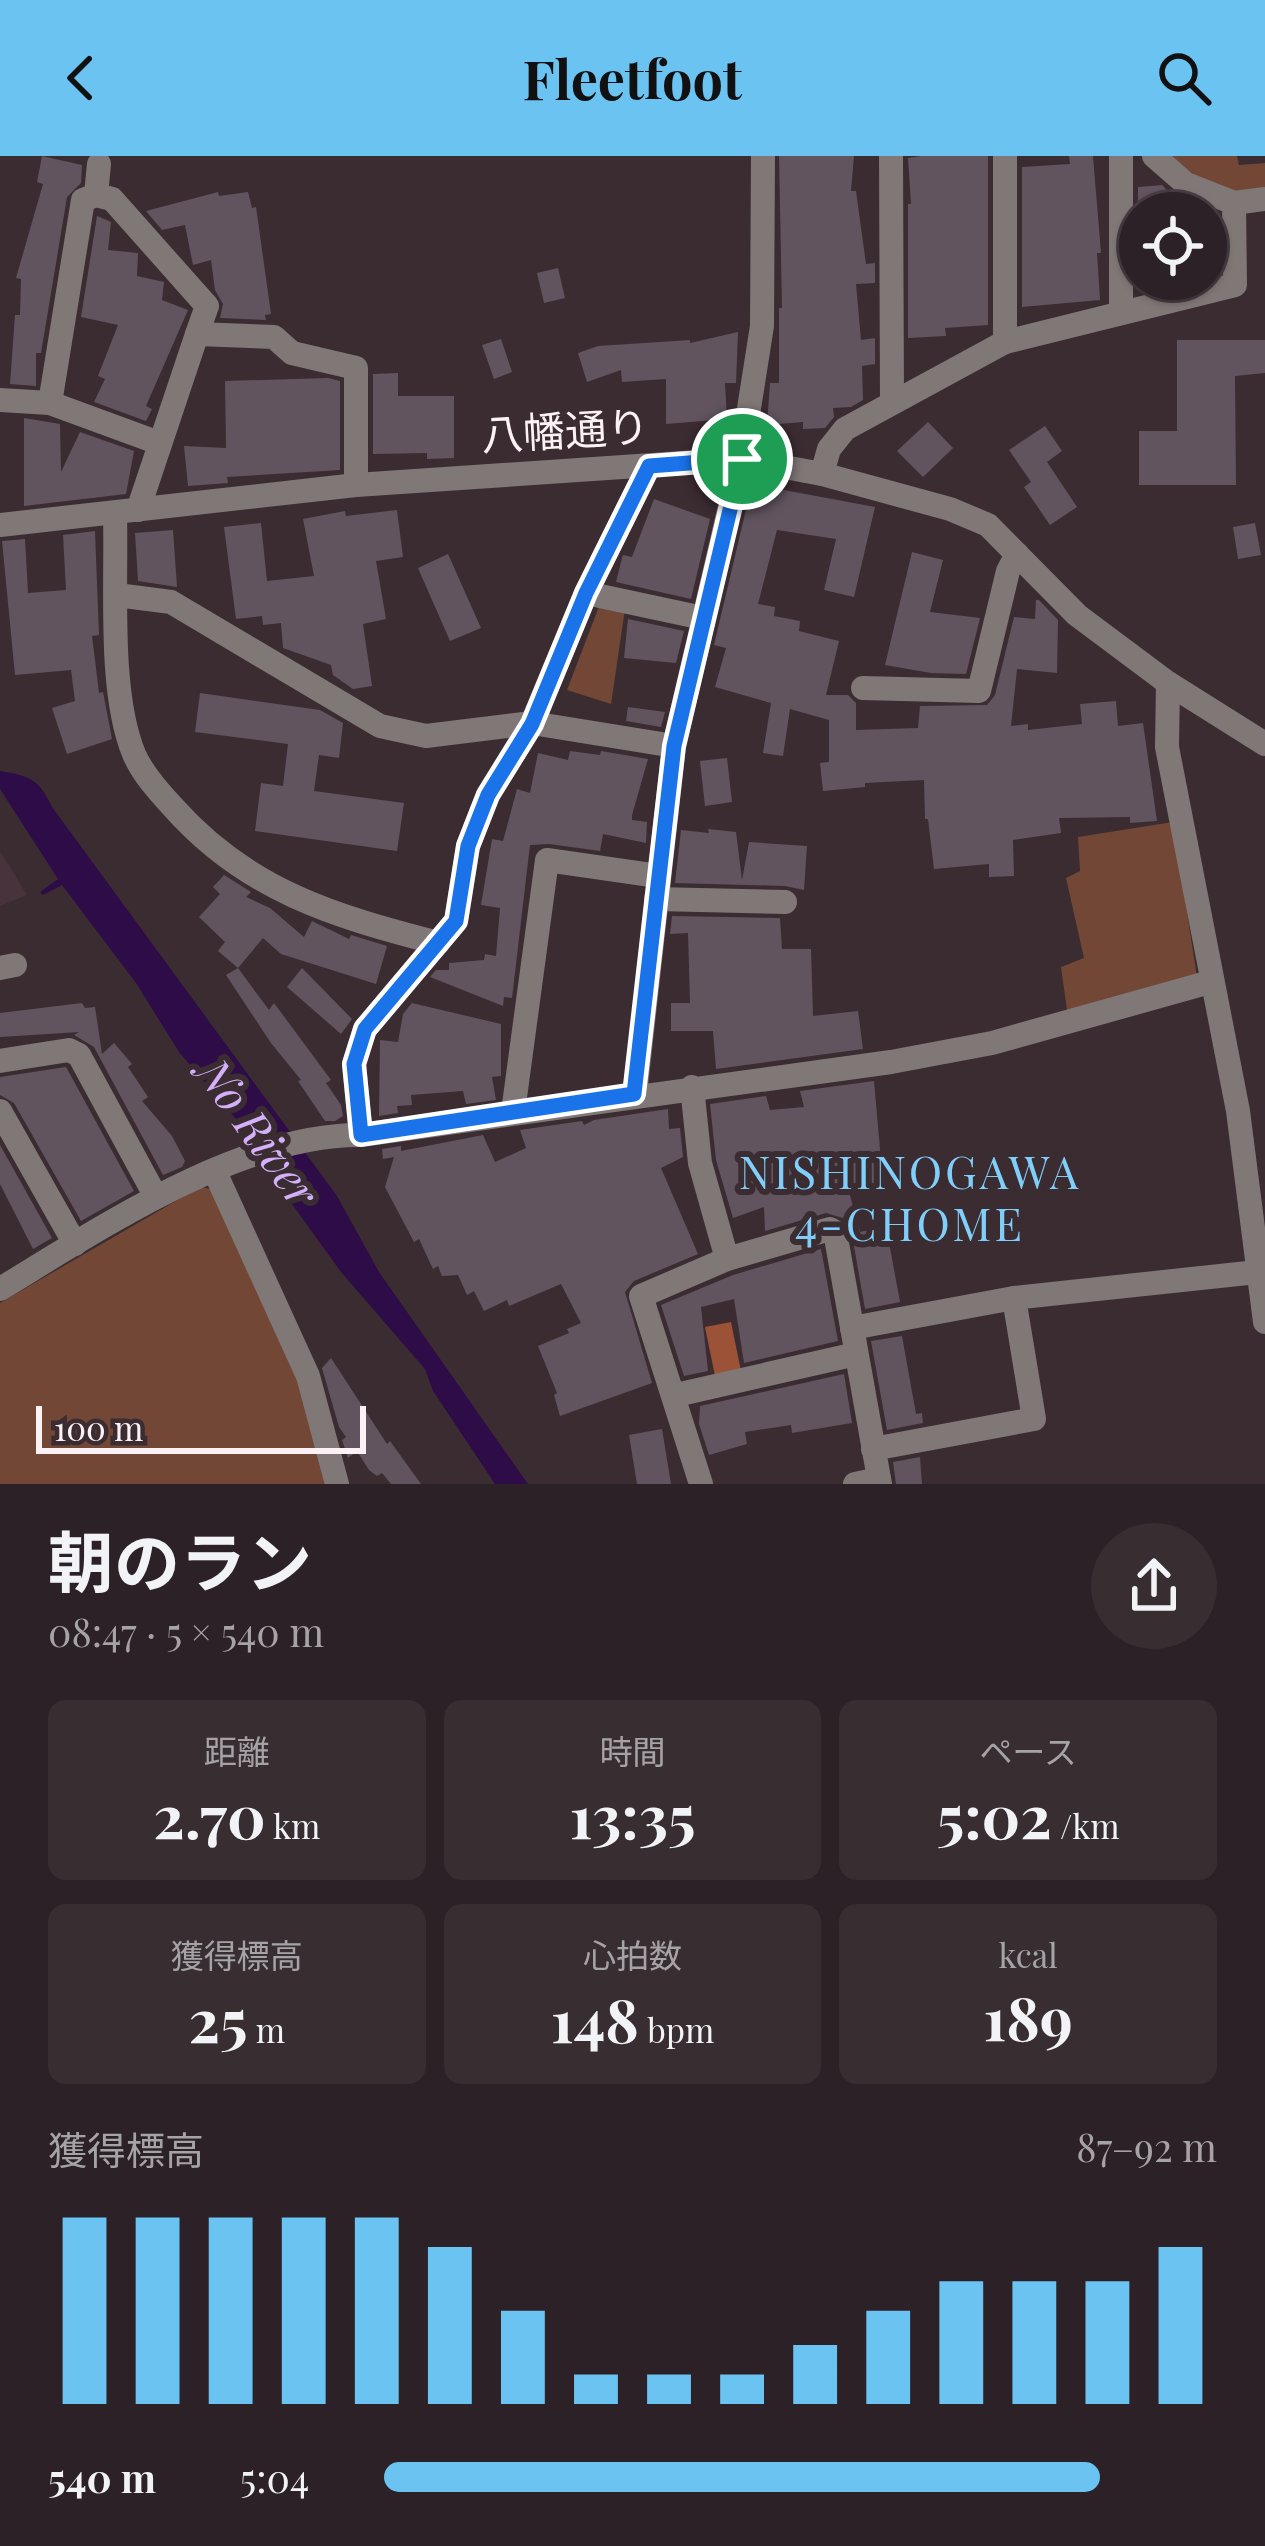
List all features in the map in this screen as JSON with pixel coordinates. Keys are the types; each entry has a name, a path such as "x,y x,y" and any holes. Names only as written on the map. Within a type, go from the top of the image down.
{"street":[{"path":"634,1094 674,746 742,459 762,326 763,156"},
{"path":"891,156 892,400"},
{"path":"1005,156 1005,342"},
{"path":"1121,156 1121,311"},
{"path":"1154,156 1186,184 1234,203 1265,199"},
{"path":"95,195 99,164"},
{"path":"50,403 83,200 95,195 112,200 207,306 159,443 127,512 117,595 120,700 134,755 183,819 265,884 376,927 438,943"},
{"path":"822,474 829,449 845,429 1005,342 1235,285 1234,203"},
{"path":"197,334 274,337 292,353 356,368 356,485"},
{"path":"0,400 50,403 159,443"},
{"name":"八幡通り","path":"0,525 356,485 742,459 822,474 988,525 1077,615 1168,683 1265,744"},
{"path":"361,1135 354,1064 365,1029 456,921 468,846 488,795 532,724 586,593 649,466"},
{"path":"863,688 980,691 1008,572 1017,554"},
{"path":"586,593 703,618"},
{"path":"117,595 172,602 380,726 426,736 532,724 674,746"},
{"path":"1168,683 1167,747 1238,1112 1265,1322"},
{"path":"513,1112 547,860 657,887 785,902"},
{"path":"0,1288 156,1197 318,1136 361,1135 891,1062 971,1047 1210,982"},
{"path":"0,1061 70,1050 79,1055 156,1197"},
{"path":"692,1087 702,1173 727,1259"},
{"path":"0,1111 75,1244"},
{"path":"223,1168 308,1376 337,1484"},
{"path":"701,1484 641,1296 727,1259 830,1229 835,1232 873,1449 871,1482"},
{"path":"676,1395 1014,1298 1257,1272"},
{"path":"873,1449 1034,1419 1014,1298"}],"shaded area":[{"path":"1172,156 1237,156 1239,165 1265,163 1265,196 1238,195 1214,187"},
{"path":"600,604 625,609 611,704 567,690"},
{"path":"1173,822 1197,977 1068,1017 1061,967 1084,958 1066,878 1080,871 1078,837"},
{"path":"0,851 27,895 0,906"},
{"path":"200,1187 217,1190 300,1384 327,1484 0,1484 0,1303"},
{"path":"731,1322 741,1371 715,1376 705,1327"}],"water":[{"name":"No River","path":"0,771 26,777 43,790 337,1196 379,1272 528,1484 495,1484 433,1391 425,1369 341,1272 276,1182 272,1162 239,1131 240,1124 179,1052 136,983 62,885 43,895 40,892 58,879 0,789"}],"building":[{"path":"42,156 82,165 81,183 67,197 41,353 36,353 36,386 10,384 15,315 20,315 21,279 16,278 43,184 37,182"},
{"path":"779,156 854,156 851,191 856,191 866,264 875,263 875,283 856,284 861,340 875,338 875,364 862,366 863,400 851,407 833,408 834,417 825,428 803,429 803,422 767,425 770,383 779,383"},
{"path":"988,156 988,325 945,328 946,336 908,338 908,158"},
{"path":"1069,156 1093,156 1100,300 1022,307 1022,167 1070,164"},
{"path":"1162,185 1166,192 1138,192 1138,187"},
{"path":"218,192 219,196 248,192 252,208 256,207 271,314 265,315 266,320 220,318 223,304 215,290 211,260 193,265 185,225 162,230 146,211"},
{"path":"97,216 111,222 108,250 138,253 137,276 164,282 162,300 188,310 146,406 152,409 146,421 94,402 105,379 98,376 118,325 81,317"},
{"path":"558,268 565,298 544,303 537,273"},
{"path":"738,332 736,383 725,383 727,419 666,424 666,379 622,382 621,370 587,382 578,353 598,346 690,343"},
{"path":"501,339 512,372 494,379 482,345"},
{"path":"1177,340 1265,340 1265,373 1235,376 1236,485 1139,485 1139,431 1177,431"},
{"path":"398,373 398,396 454,396 454,458 427,459 427,453 373,454 373,374"},
{"path":"225,381 340,381 340,470 227,477 228,483 188,486 184,446 226,448"},
{"path":"24,418 60,424 61,472 80,432 134,451 126,494 24,506"},
{"path":"928,422 953,448 923,477 897,451"},
{"path":"1045,426 1062,451 1047,462 1077,507 1050,525 1024,487 1031,482 1009,450"},
{"path":"753,480 875,507 854,597 824,590 836,539 777,530 758,604 775,607 774,616 800,621 799,631 839,641 826,695 848,695 856,703 856,730 918,728 920,706 987,705 995,695 1014,617 1035,619 1039,600 1058,620 1057,673 1017,669 1011,726 1028,724 1028,730 1082,724 1080,704 1116,701 1118,726 1143,723 1157,821 1059,818 1061,833 1013,840 1014,876 989,877 989,864 934,869 924,780 823,791 820,763 829,762 829,720 790,709 783,756 763,753 771,703 715,687 726,648 714,645"},
{"path":"654,499 710,519 691,599 616,582 623,555 632,557"},
{"path":"397,510 403,557 376,561 386,619 363,624 372,686 353,689 333,675 331,665 283,648 281,623 263,625 262,616 236,619 224,527 261,523 267,581 314,576 303,519 345,511 346,516"},
{"path":"1255,523 1261,555 1238,559 1233,527"},
{"path":"173,530 177,587 138,581 135,533"},
{"path":"95,531 99,635 92,636 99,693 103,692 112,739 67,754 52,708 75,701 71,670 15,675 2,541 25,539 28,593 66,590 63,535"},
{"path":"912,552 943,560 930,612 980,618 966,674 885,665"},
{"path":"448,554 481,628 450,641 418,568"},
{"path":"628,619 684,631 676,663 624,658"},
{"path":"200,693 320,710 343,723 339,758 319,755 314,791 404,803 397,851 255,831 261,783 283,786 288,744 195,732"},
{"path":"628,707 665,712 661,727 626,721"},
{"path":"570,751 648,759 632,815 632,820 647,822 646,843 603,834 600,851 530,845 512,998 504,997 503,1006 430,977 436,970 449,970 449,963 496,956 500,908 481,905 492,839 503,841 517,789 530,793 538,753 568,760"},
{"path":"727,758 732,802 705,806 700,761"},
{"path":"708,829 736,832 742,880 749,842 807,846 804,890 675,883 681,830 709,833"},
{"path":"224,875 251,892 246,897 270,908 304,937 312,921 349,939 351,935 387,946 376,984 281,954 263,938 238,968 218,951 225,942 199,917 220,894 213,887"},
{"path":"672,916 780,918 782,949 811,949 813,1016 858,1011 863,1049 716,1069 713,1031 671,1031 671,1003 690,1003 688,933 670,934"},
{"path":"238,968 269,1010 274,1003 331,1080 326,1083 343,1116 325,1121 226,975"},
{"path":"302,968 352,1019 341,1034 287,987"},
{"path":"82,1003 85,1008 95,1007 102,1054 114,1043 132,1064 128,1067 148,1097 142,1101 172,1136 185,1161 182,1167 163,1175 94,1047 74,1035 79,1032 0,1037 0,1013"},
{"path":"412,1003 501,1024 501,1076 492,1077 496,1100 466,1104 463,1091 411,1095 412,1105 397,1106 398,1113 379,1116 380,1040 398,1042 403,1014"},
{"path":"66,1067 134,1191 81,1221 14,1103 0,1095 0,1077"},
{"path":"874,1081 883,1183 848,1188 860,1232 886,1226 900,1302 865,1309 851,1229 843,1218 826,1213 765,1231 764,1207 733,1218 716,1160 710,1104 766,1096 770,1110 804,1107 800,1091"},
{"path":"668,1109 669,1129 680,1128 683,1157 661,1168 698,1254 634,1281 625,1292 652,1383 560,1416 557,1393 538,1346 581,1323 561,1284 484,1311 474,1291 467,1295 458,1275 442,1276 438,1266 433,1269 419,1239 414,1242 385,1187 394,1157 383,1159 382,1149 401,1146 401,1151 483,1135 495,1162 526,1148 520,1130 582,1121 584,1125"},
{"path":"0,1145 52,1238 33,1249 0,1184"},
{"path":"821,1249 838,1341 744,1363 734,1299 701,1307 708,1371 684,1376 661,1305 733,1275"},
{"path":"902,1336 916,1414 922,1413 923,1423 887,1430 871,1341"},
{"path":"331,1358 387,1444 390,1441 421,1484 391,1484 382,1473 377,1476 369,1470 357,1451 348,1458 342,1440 346,1437 322,1368"},
{"path":"844,1374 852,1423 792,1433 791,1425 745,1432 747,1444 709,1455 699,1424 700,1406"},
{"path":"662,1429 671,1484 637,1484 629,1435"},
{"path":"920,1457 922,1484 896,1484 893,1462"}],"district":[{"name":"NISHINOGAWA 4-CHOME","path":"910,1199"}],"route":[{"path":"742,459 674,746 634,1094 361,1135 354,1064 365,1029 456,921 468,846 488,795 532,724 586,593 649,466 742,459"}]}
